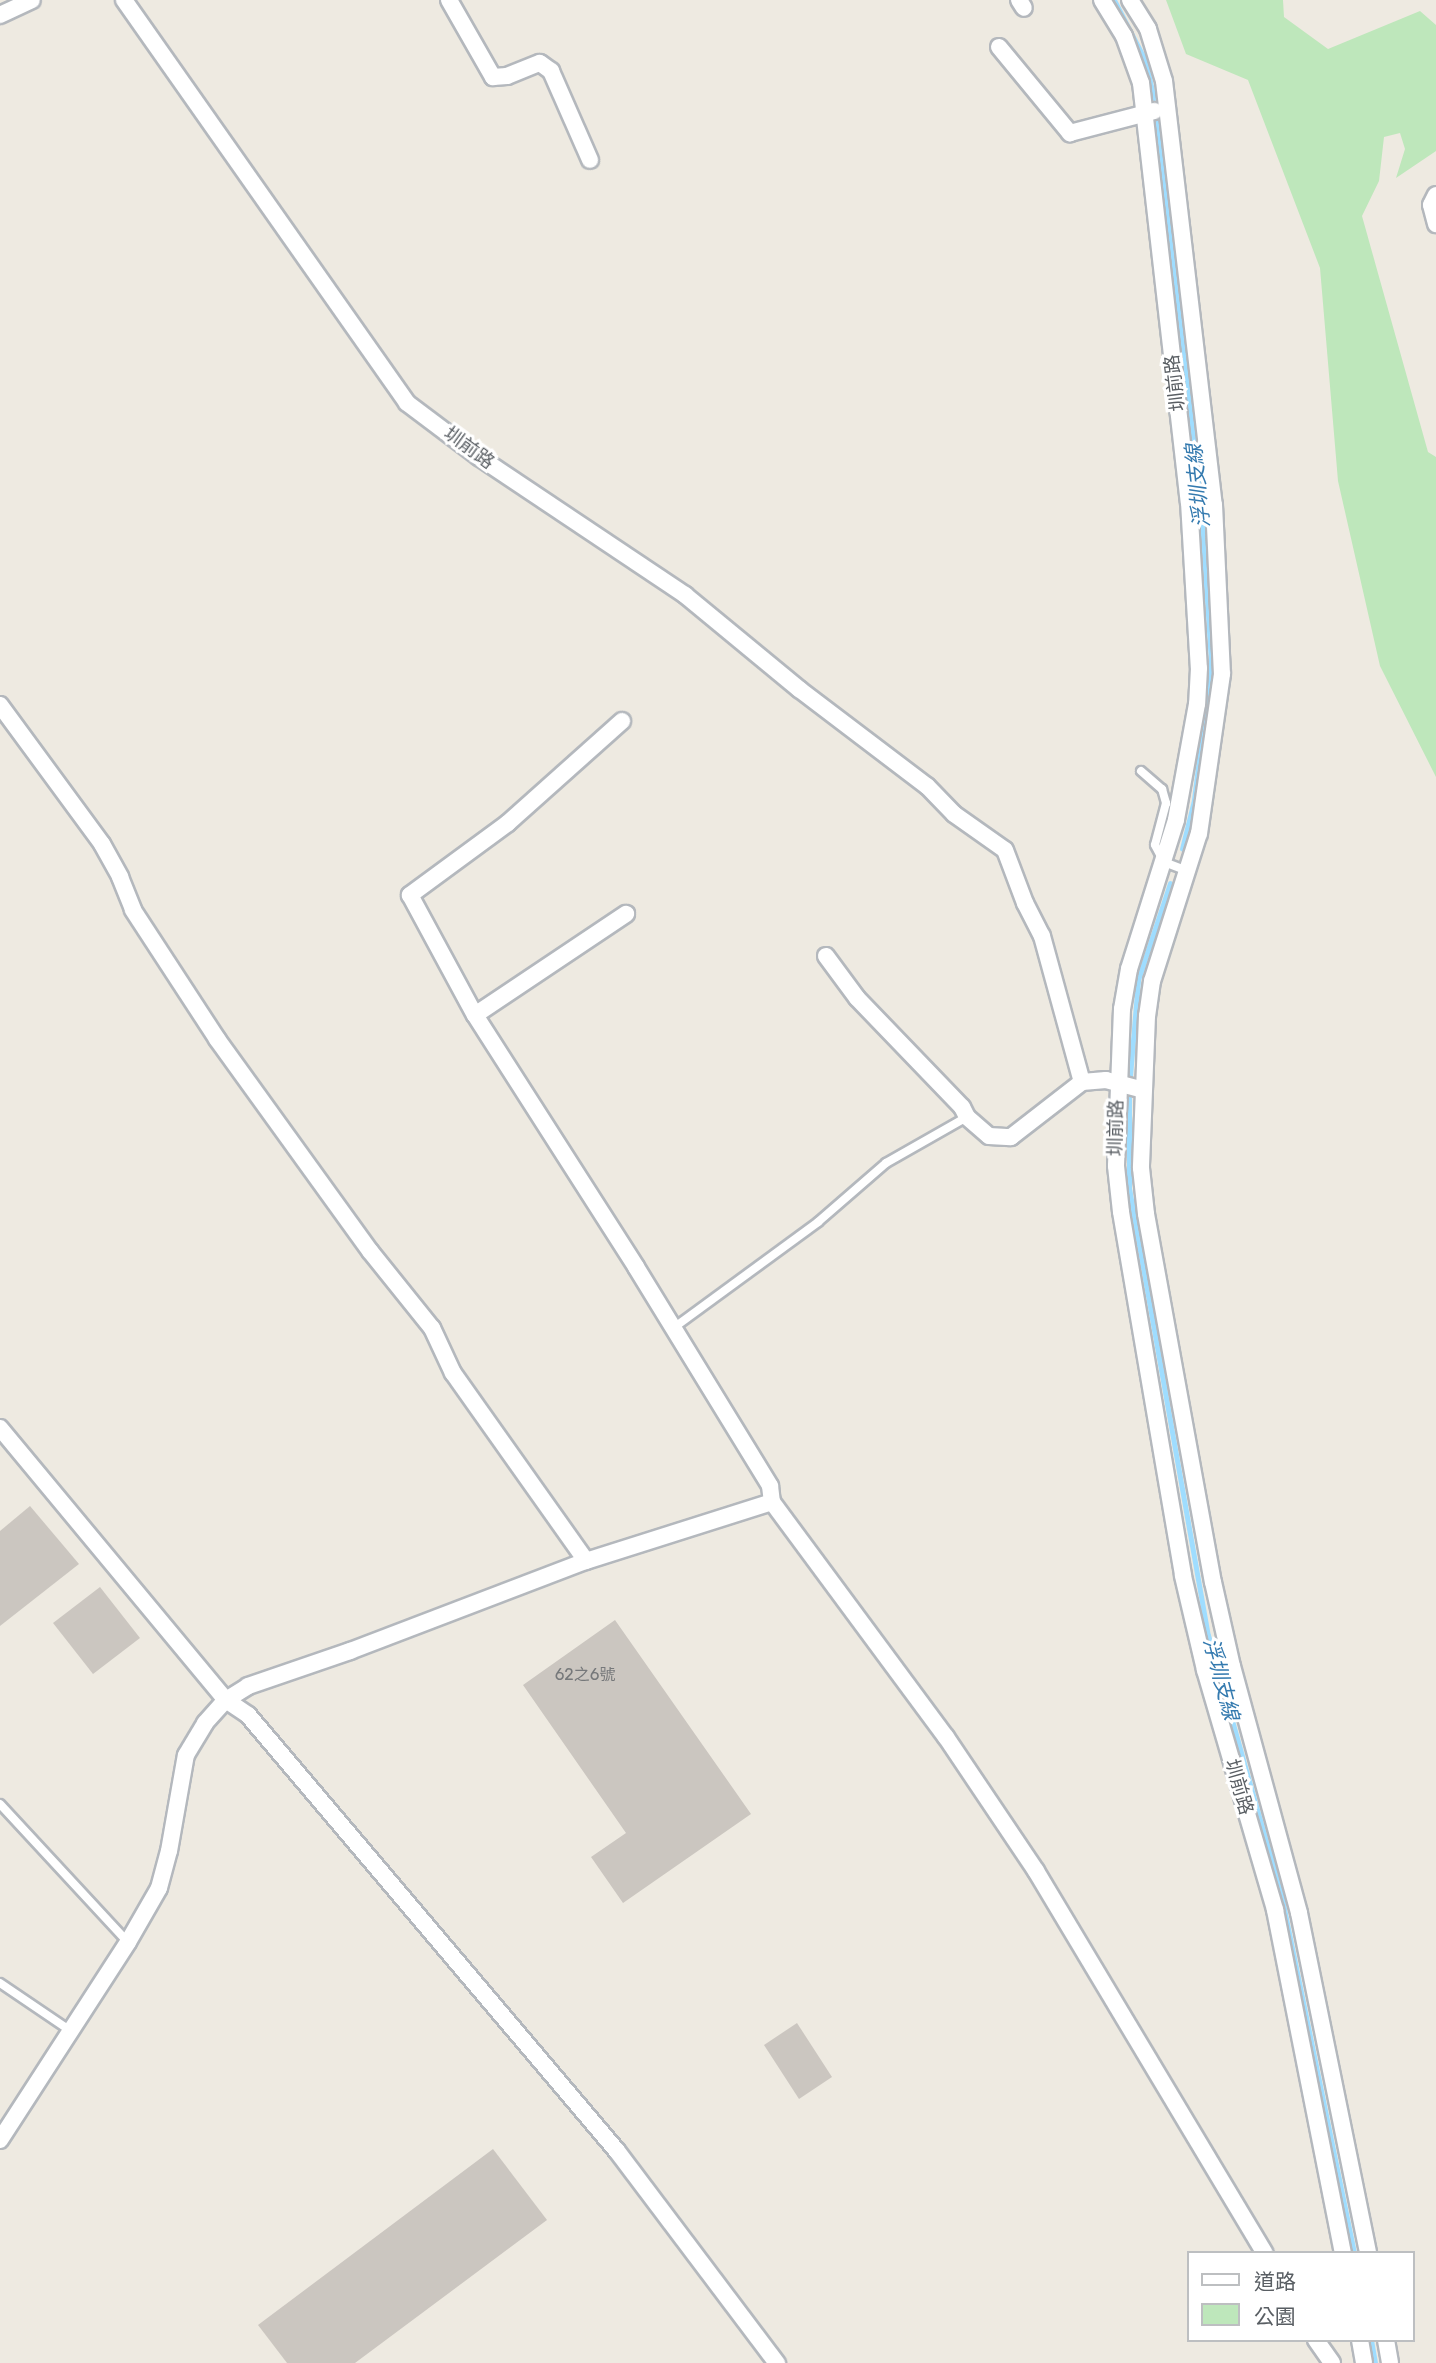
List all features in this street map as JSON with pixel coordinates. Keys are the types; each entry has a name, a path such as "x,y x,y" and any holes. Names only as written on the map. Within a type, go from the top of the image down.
{"street":[{"path":"0,15 32,0"},
{"name":"圳前路","path":"124,0 407,403 479,457 685,596 799,689 927,786 954,814 1005,850 1025,903 1042,936 1082,1082"},
{"path":"449,0 488,73 493,77 508,76 540,63 551,71 590,160"},
{"name":"圳前路","path":"1102,0 1124,36 1134,60 1144,114 1189,502 1199,645 1197,704 1176,820 1129,969 1122,1009 1117,1083 1116,1166 1121,1212 1183,1576 1205,1670 1275,1910 1343,2251"},
{"name":"圳前路","path":"1130,0 1148,29 1157,54 1167,108 1214,505 1222,645 1220,708 1199,833 1152,981 1143,1090 1141,1168 1146,1214 1213,1582 1232,1666 1299,1913 1368,2251"},
{"path":"999,47 1070,133 1167,108"},
{"path":"1436,195 1431,205 1436,224"},
{"path":"0,705 102,844 134,910 217,1039 363,1241 432,1328 453,1373 586,1561"},
{"path":"622,720 508,823 410,895 475,1015 636,1267 770,1486 772,1502 946,1737 1036,1871 1264,2251"},
{"path":"475,1015 626,914"},
{"path":"826,957 858,998 962,1107 967,1117 989,1136 1012,1138 1082,1082 1095,1080 1143,1090"},
{"path":"0,1428 226,1700 248,1715 617,2151 777,2363"},
{"path":"0,2140 128,1942 159,1888 186,1755 205,1723 226,1700 248,1686 351,1651 586,1561 772,1502"},
{"path":"1317,2342 1332,2363"},
{"path":"1360,2342 1364,2363"},
{"path":"1386,2342 1390,2363"}],"lane":[{"path":"1141,771 1162,789 1166,803 1155,845 1164,862 1188,871"},
{"path":"672,1329 818,1222 886,1163 967,1117"},
{"path":"0,1804 128,1942"},
{"path":"0,1983 71,2031"}],"green space":[{"path":"1166,0 1283,0 1284,17 1328,49 1420,11 1436,25 1436,151 1396,178 1405,149 1400,133 1384,137 1379,181 1362,216 1428,452 1436,457 1436,777 1380,666 1338,481 1320,268 1248,80 1186,54"}],"building":[{"path":"30,1506 79,1564 0,1626 0,1531"},
{"path":"100,1587 140,1638 93,1674 53,1623"},
{"path":"615,1620 751,1814 623,1903 591,1857 626,1833 523,1685"},
{"path":"797,2023 832,2077 799,2099 764,2045"},
{"path":"493,2149 547,2220 355,2363 287,2363 258,2325"}],"waterway":[{"name":"浮圳支線","path":"1114,0 1145,60 1154,98"},
{"name":"浮圳支線","path":"1157,122 1201,507 1211,663 1194,800 1182,849"},
{"name":"浮圳支線","path":"1130,1076 1138,980 1170,883"},
{"name":"浮圳支線","path":"1129,1098 1129,1188 1208,1635 1281,1894 1354,2251"},
{"name":"浮圳支線","path":"1371,2342 1375,2363"}]}
